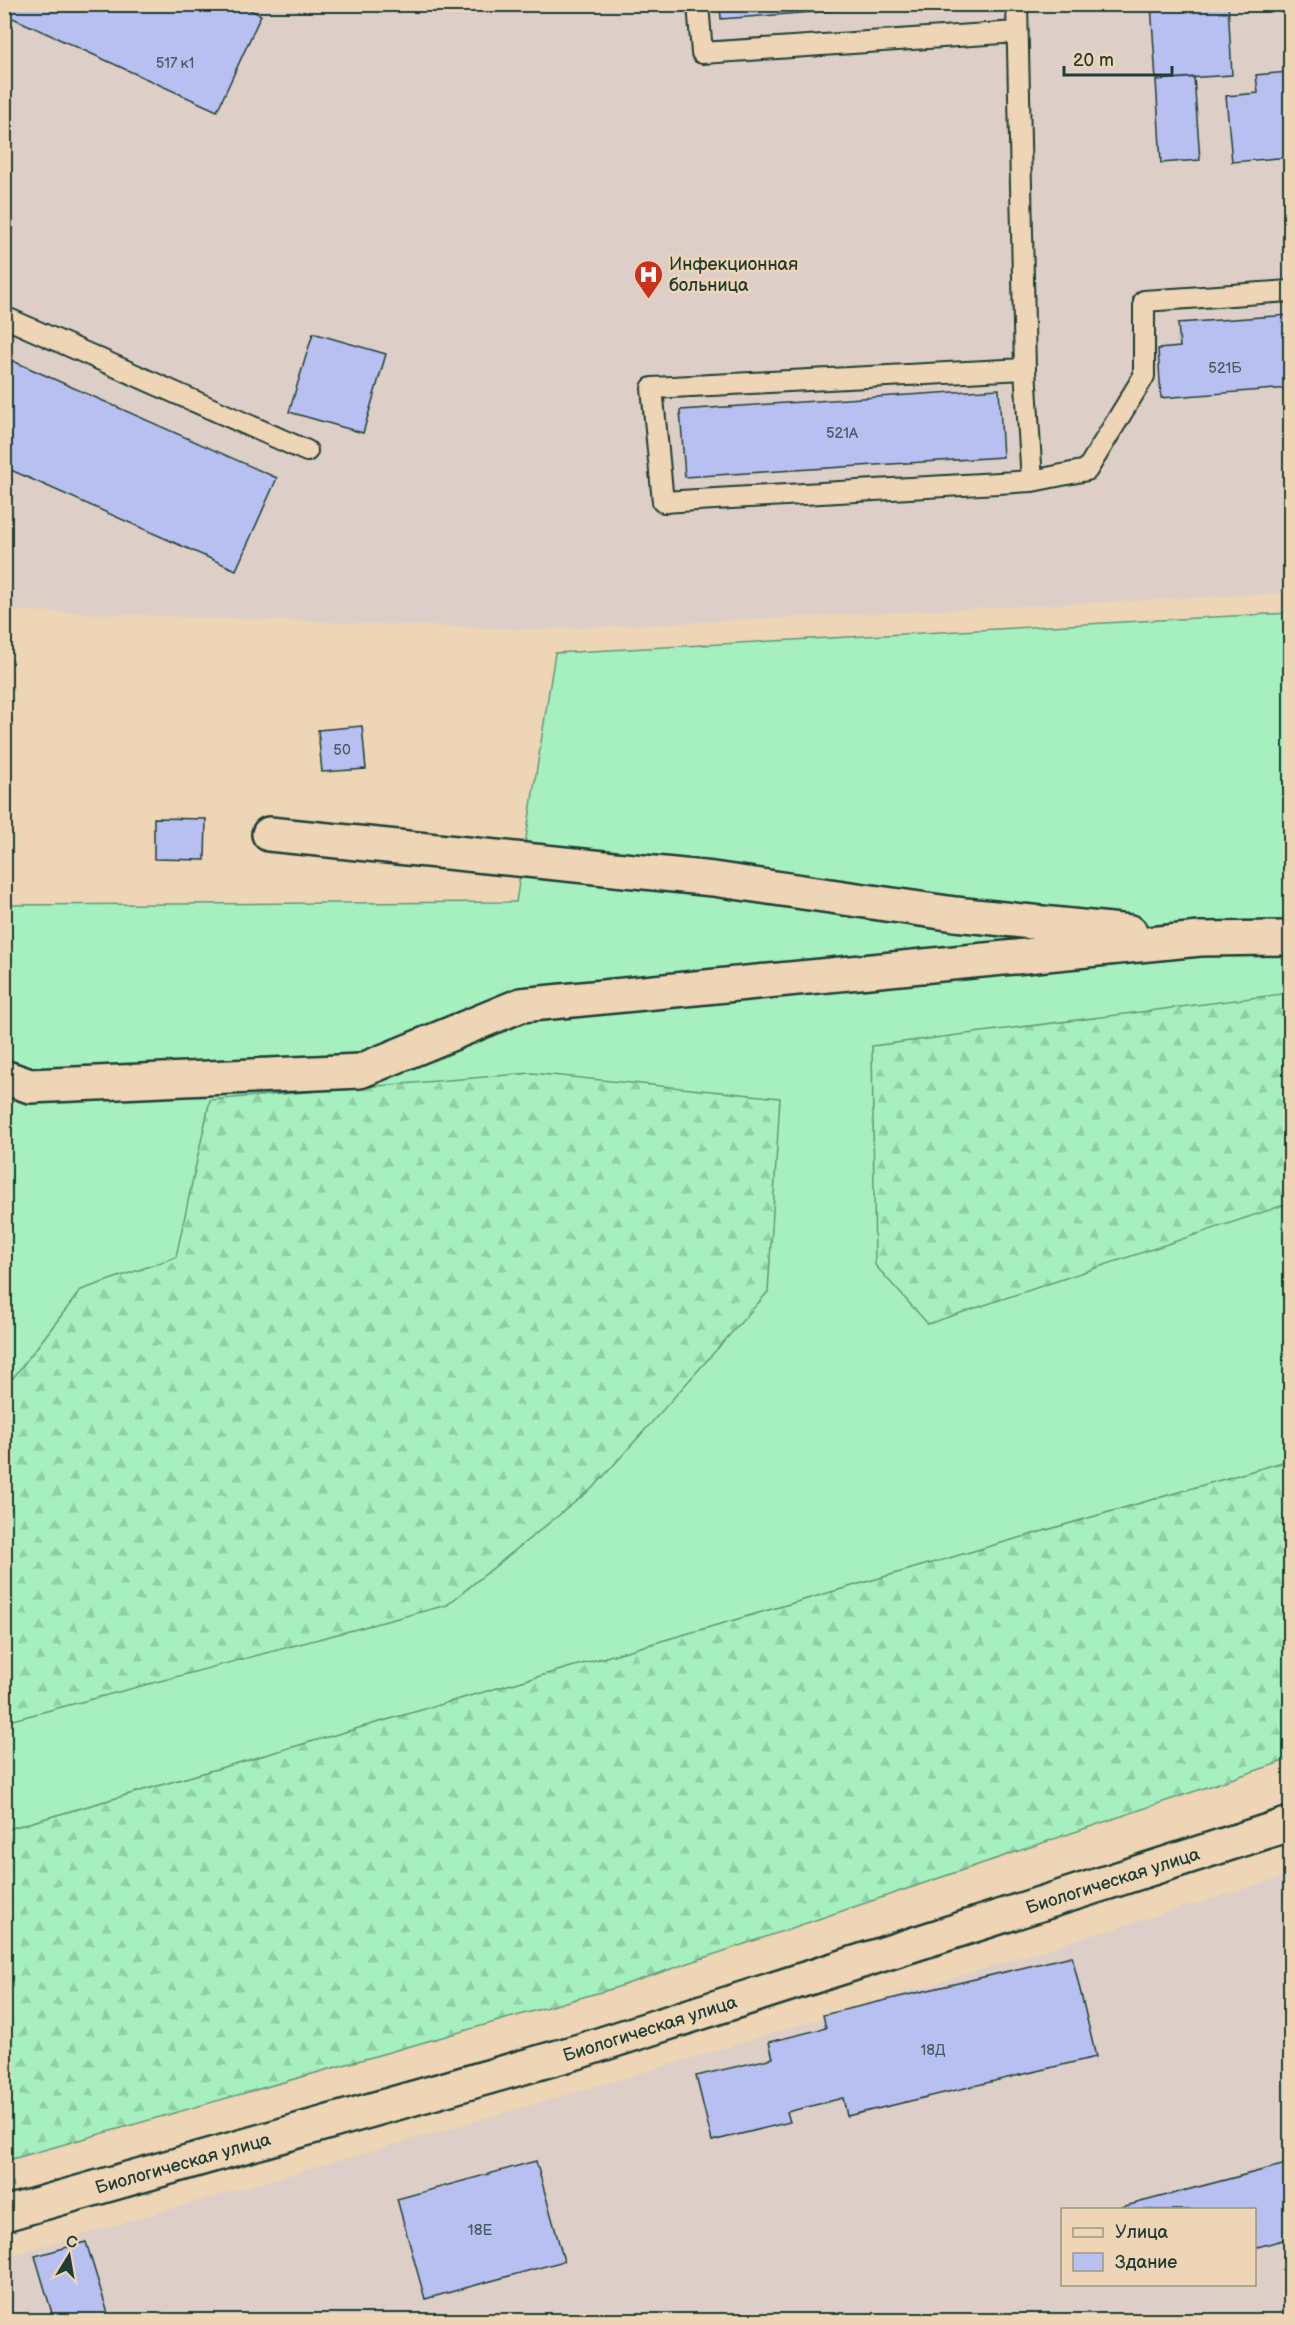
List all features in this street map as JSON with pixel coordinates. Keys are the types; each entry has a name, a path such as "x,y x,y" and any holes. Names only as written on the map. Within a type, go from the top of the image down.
{"street":[{"path":"269,834 713,879 955,914 1200,939"},
{"path":"4,1077 30,1086 360,1071 521,1005 1200,939 1290,938"},
{"name":"Биологическая улица","path":"4,2214 580,2051 1290,1824"}],"lane":[{"path":"698,4 702,53 1017,32"},
{"path":"1017,4 1025,369 1032,481"},
{"path":"1025,369 652,388 663,502 1032,481 1087,470 1144,376 1144,301 1290,291"},
{"path":"4,317 307,451"}],"shaded area":[{"name":"Инфекционная больница","path":"5,5 1290,5 1290,593 537,630 5,610"},
{"path":"1290,1875 1290,2320 5,2320 5,2257 645,2072"}],"green space":[{"path":"1290,613 1290,1460 5,1830 5,905 516,902 555,653"},
{"path":"1290,993 1290,1203 928,1324 875,1265 872,1046"},
{"path":"531,1073 780,1098 768,1292 595,1486 447,1605 5,1722 5,1375 13,1378 81,1290 176,1257 210,1100"},
{"path":"1290,1460 1290,1759 615,1988 5,2161 5,1830"}],"building":[{"path":"4,4 237,4 261,15 217,111 4,14"},
{"path":"720,4 919,4 721,19"},
{"path":"1151,4 1228,4 1232,75 1156,80"},
{"path":"1288,72 1290,157 1232,162 1226,96 1258,93 1256,75"},
{"path":"1194,77 1200,160 1161,163 1156,80"},
{"path":"1290,315 1290,388 1161,398 1158,349 1180,347 1178,323"},
{"path":"313,333 386,354 363,433 289,412"},
{"path":"4,357 277,478 236,570 4,467"},
{"path":"999,389 1003,457 685,477 680,410"},
{"path":"362,726 366,769 322,772 318,730"},
{"path":"154,818 206,819 205,860 154,859"},
{"path":"1072,1956 1096,2057 847,2116 843,2098 787,2112 790,2122 712,2141 696,2076 773,2058 769,2042 826,2028 823,2015"},
{"path":"536,2161 564,2261 425,2299 397,2199"},
{"path":"1290,2163 1290,2238 1256,2247 1256,2208 1118,2208"},
{"path":"86,2242 110,2320 54,2320 35,2256"},
{"path":"289,2314 291,2320 261,2320"}],"place":[{"name":"Инфекционная больница","path":"648,300"}]}
